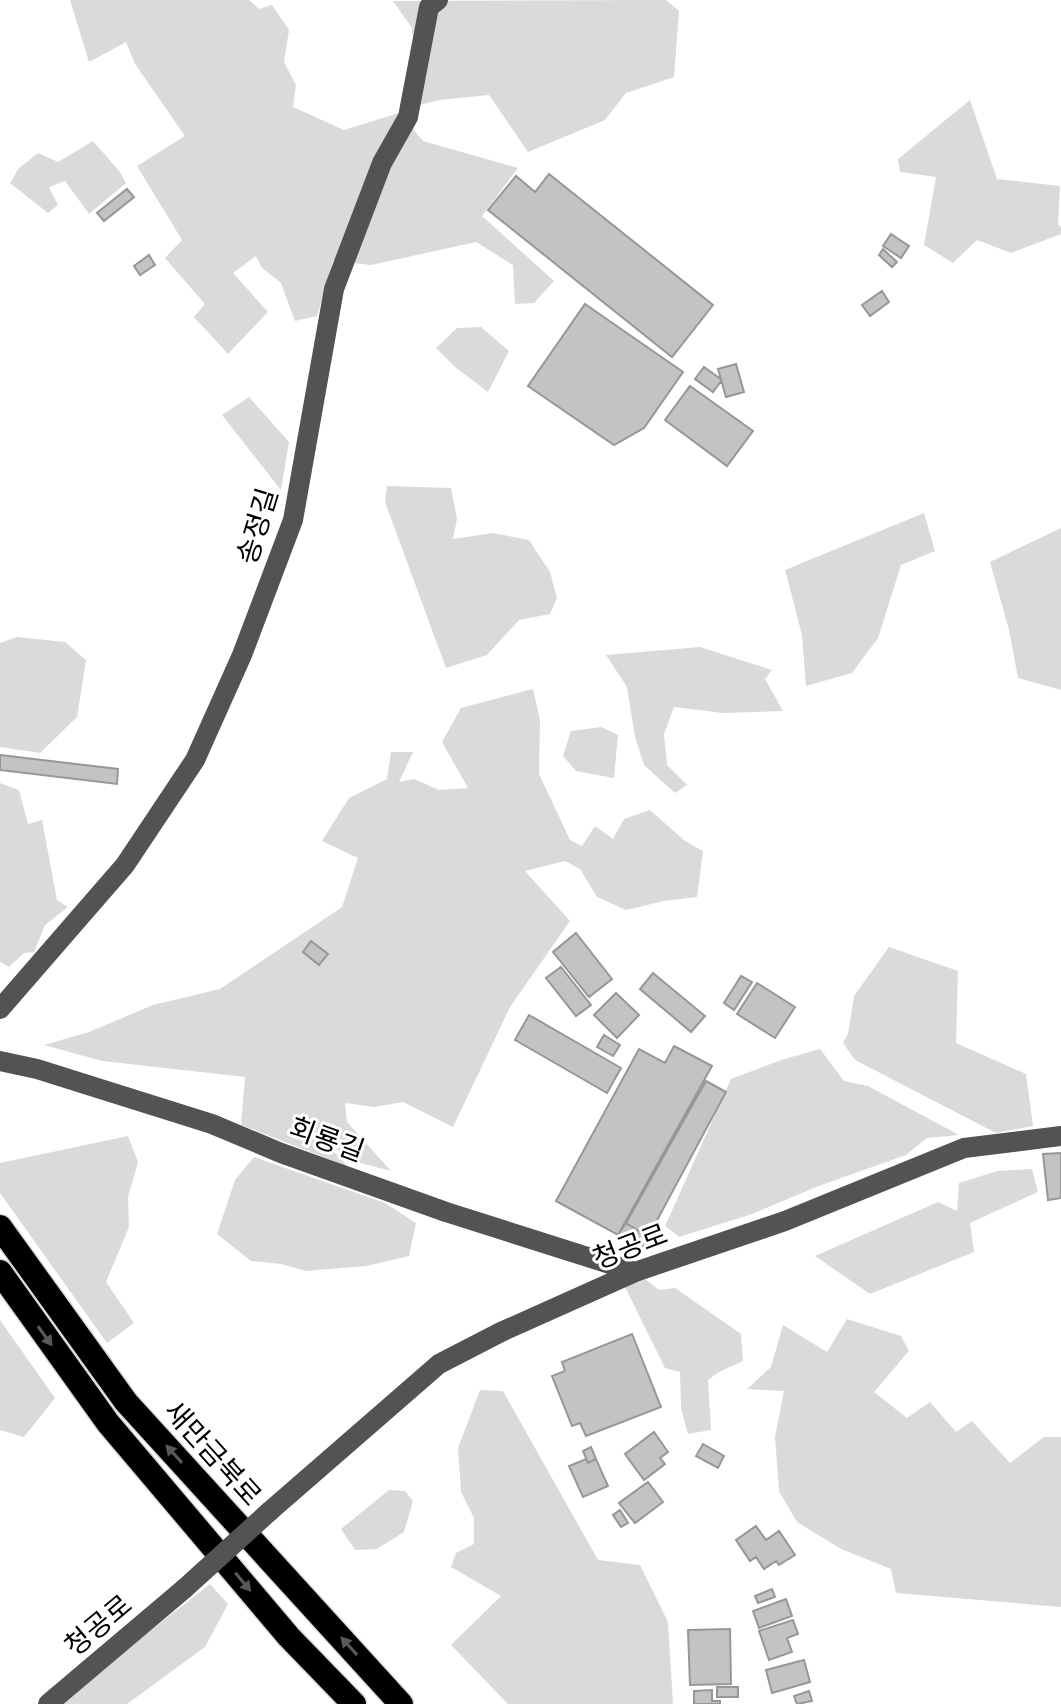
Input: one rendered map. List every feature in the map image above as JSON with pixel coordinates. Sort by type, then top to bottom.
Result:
[{"type":"highway","name":"새만금북로","points":[[0,1227],[126,1402],[401,1704]]},
{"type":"highway","name":"새만금북로","points":[[0,1272],[108,1423],[289,1637],[354,1704]]},
{"type":"street","name":"송정길","points":[[0,1009],[125,865],[195,760],[242,655],[293,520],[334,289],[382,163],[408,117],[429,7],[438,0]]},
{"type":"street","name":"회룡길","points":[[0,1062],[37,1069],[212,1124],[281,1153],[446,1212],[635,1272]]},
{"type":"street","name":"청공로","points":[[48,1704],[184,1589],[439,1364],[501,1332],[635,1272],[785,1221],[964,1148],[1061,1136]]},
{"type":"shaded area","points":[[70,0],[249,0],[259,9],[272,5],[289,30],[284,62],[296,85],[293,107],[344,130],[399,113],[423,141],[518,168],[482,216],[554,281],[534,303],[515,304],[513,265],[476,242],[371,265],[333,261],[317,316],[295,321],[281,283],[262,268],[256,256],[233,273],[268,312],[228,354],[194,317],[205,304],[165,258],[182,240],[137,166],[185,136],[135,64],[126,42],[89,62]]},
{"type":"shaded area","points":[[666,0],[679,11],[674,77],[626,93],[605,120],[528,152],[489,95],[420,105],[412,28],[393,1]]},
{"type":"shaded area","points":[[970,100],[997,179],[1060,186],[1058,225],[1061,234],[1011,253],[977,240],[953,263],[924,245],[936,177],[900,172],[898,159]]},
{"type":"shaded area","points":[[93,141],[126,183],[89,214],[65,181],[49,187],[58,205],[48,213],[10,183],[19,168],[38,153],[58,162]]},
{"type":"shaded area","points":[[481,327],[509,351],[488,392],[436,348],[457,328]]},
{"type":"shaded area","points":[[249,397],[289,442],[281,490],[222,415]]},
{"type":"shaded area","points":[[387,486],[451,488],[457,519],[453,539],[493,533],[529,540],[550,572],[557,598],[550,614],[519,620],[487,655],[446,668],[385,502]]},
{"type":"shaded area","points":[[924,513],[935,551],[901,565],[878,638],[852,673],[806,686],[802,635],[785,570]]},
{"type":"shaded area","points":[[1061,528],[1061,690],[1018,678],[1009,630],[990,562]]},
{"type":"shaded area","points":[[17,637],[65,642],[86,660],[77,717],[40,753],[0,747],[0,643]]},
{"type":"shaded area","points":[[700,647],[772,670],[765,679],[783,711],[723,713],[674,707],[664,734],[667,765],[687,785],[675,793],[644,765],[635,737],[627,687],[606,655]]},
{"type":"shaded area","points":[[533,689],[540,720],[539,774],[570,840],[582,846],[595,826],[613,839],[624,819],[650,810],[685,841],[703,851],[697,897],[626,910],[597,897],[580,869],[565,861],[525,871],[570,921],[510,1007],[453,1127],[403,1102],[374,1107],[345,1103],[347,1122],[391,1171],[353,1161],[322,1138],[347,1166],[241,1125],[245,1077],[102,1061],[44,1045],[89,1032],[153,1005],[220,989],[342,907],[358,858],[322,841],[349,798],[387,779],[391,752],[413,752],[399,782],[414,779],[439,790],[468,788],[442,742],[461,708]]},
{"type":"shaded area","points":[[601,727],[618,735],[614,778],[576,771],[563,756],[571,731]]},
{"type":"shaded area","points":[[0,783],[19,790],[28,824],[42,820],[57,900],[68,907],[45,925],[34,952],[24,953],[9,967],[0,962]]},
{"type":"shaded area","points":[[889,947],[958,971],[956,1043],[1026,1074],[1033,1126],[996,1133],[855,1060],[843,1043],[848,1034],[854,996]]},
{"type":"shaded area","points":[[820,1049],[844,1081],[868,1086],[959,1135],[927,1138],[906,1155],[752,1214],[679,1237],[665,1226],[731,1079]]},
{"type":"shaded area","points":[[128,1136],[138,1162],[128,1197],[129,1227],[106,1282],[134,1323],[107,1343],[0,1193],[0,1163]]},
{"type":"shaded area","points":[[254,1157],[385,1203],[416,1223],[409,1256],[366,1266],[306,1271],[281,1264],[251,1261],[217,1234],[235,1180]]},
{"type":"shaded area","points":[[1032,1169],[1038,1192],[970,1223],[974,1252],[870,1294],[815,1256],[938,1202],[957,1211],[959,1183],[997,1171]]},
{"type":"shaded area","points":[[645,1279],[659,1290],[675,1288],[741,1334],[743,1361],[708,1380],[711,1430],[688,1434],[681,1408],[680,1372],[665,1368],[624,1285]]},
{"type":"shaded area","points":[[847,1319],[901,1336],[909,1351],[874,1392],[907,1418],[930,1402],[956,1432],[972,1421],[1010,1463],[1044,1437],[1061,1437],[1061,1607],[896,1593],[891,1569],[841,1549],[797,1522],[779,1491],[775,1437],[784,1391],[747,1389],[771,1367],[783,1325],[827,1352]]},
{"type":"shaded area","points":[[0,1320],[55,1398],[24,1437],[0,1430]]},
{"type":"shaded area","points":[[480,1390],[503,1391],[598,1560],[640,1565],[668,1622],[673,1704],[508,1704],[451,1645],[501,1596],[451,1567],[456,1553],[474,1544],[474,1518],[461,1492],[458,1448]]},
{"type":"shaded area","points":[[389,1490],[405,1491],[413,1501],[404,1532],[377,1549],[355,1550],[341,1529]]},
{"type":"shaded area","points":[[210,1584],[228,1604],[205,1647],[127,1704],[57,1704]]},
{"type":"building","points":[[549,174],[713,305],[672,357],[488,210],[516,176],[535,192]]},
{"type":"building","points":[[127,189],[134,197],[104,221],[97,213]]},
{"type":"building","points":[[891,234],[909,246],[901,258],[883,246]]},
{"type":"building","points":[[883,249],[897,262],[892,267],[879,255]]},
{"type":"building","points":[[149,255],[155,265],[140,275],[134,266]]},
{"type":"building","points":[[882,291],[889,302],[870,316],[862,305]]},
{"type":"building","points":[[585,304],[683,372],[644,428],[614,445],[528,386]]},
{"type":"building","points":[[736,364],[744,392],[726,397],[718,369]]},
{"type":"building","points":[[704,367],[722,380],[713,392],[695,379]]},
{"type":"building","points":[[690,386],[753,431],[727,466],[665,420]]},
{"type":"building","points":[[0,755],[118,769],[117,784],[0,770]]},
{"type":"building","points":[[576,933],[612,979],[589,997],[553,952]]},
{"type":"building","points":[[311,941],[328,954],[319,965],[303,952]]},
{"type":"building","points":[[561,967],[591,1005],[576,1016],[546,978]]},
{"type":"building","points":[[653,973],[705,1016],[691,1032],[640,989]]},
{"type":"building","points":[[741,976],[752,982],[734,1010],[724,1003]]},
{"type":"building","points":[[757,983],[795,1007],[775,1038],[737,1014]]},
{"type":"building","points":[[616,993],[639,1015],[617,1038],[594,1015]]},
{"type":"building","points":[[529,1015],[621,1068],[607,1093],[515,1040]]},
{"type":"building","points":[[604,1035],[620,1045],[613,1056],[597,1047]]},
{"type":"building","points":[[674,1046],[712,1066],[618,1235],[556,1201],[639,1049],[665,1063]]},
{"type":"building","points":[[706,1081],[726,1092],[648,1237],[626,1223]]},
{"type":"building","points":[[1061,1153],[1061,1198],[1048,1200],[1043,1154]]},
{"type":"building","points":[[626,1223],[648,1237],[641,1249],[618,1235]]},
{"type":"building","points":[[632,1334],[661,1407],[586,1436],[580,1423],[572,1426],[552,1376],[565,1371],[562,1362]]},
{"type":"building","points":[[654,1432],[668,1452],[660,1458],[665,1464],[644,1480],[625,1454]]},
{"type":"building","points":[[703,1444],[724,1456],[718,1468],[696,1456]]},
{"type":"building","points":[[591,1447],[596,1459],[588,1463],[583,1451]]},
{"type":"building","points":[[586,1459],[588,1463],[596,1459],[608,1486],[583,1497],[569,1466]]},
{"type":"building","points":[[648,1482],[663,1502],[635,1523],[619,1503]]},
{"type":"building","points":[[620,1510],[628,1523],[621,1527],[613,1515]]},
{"type":"building","points":[[756,1526],[766,1540],[779,1531],[795,1555],[779,1565],[776,1561],[764,1569],[756,1557],[750,1561],[736,1540]]},
{"type":"building","points":[[772,1589],[775,1597],[758,1603],[755,1596]]},
{"type":"building","points":[[786,1599],[792,1616],[759,1628],[753,1611]]},
{"type":"building","points":[[793,1620],[798,1634],[787,1638],[792,1652],[769,1660],[759,1631]]},
{"type":"building","points":[[730,1629],[731,1684],[690,1685],[688,1630]]},
{"type":"building","points":[[804,1660],[810,1682],[772,1693],[766,1670]]},
{"type":"building","points":[[717,1687],[738,1687],[738,1697],[717,1697]]},
{"type":"building","points":[[712,1690],[712,1701],[720,1701],[720,1704],[694,1704],[694,1691]]},
{"type":"building","points":[[809,1691],[812,1701],[797,1704],[794,1696]]}]
